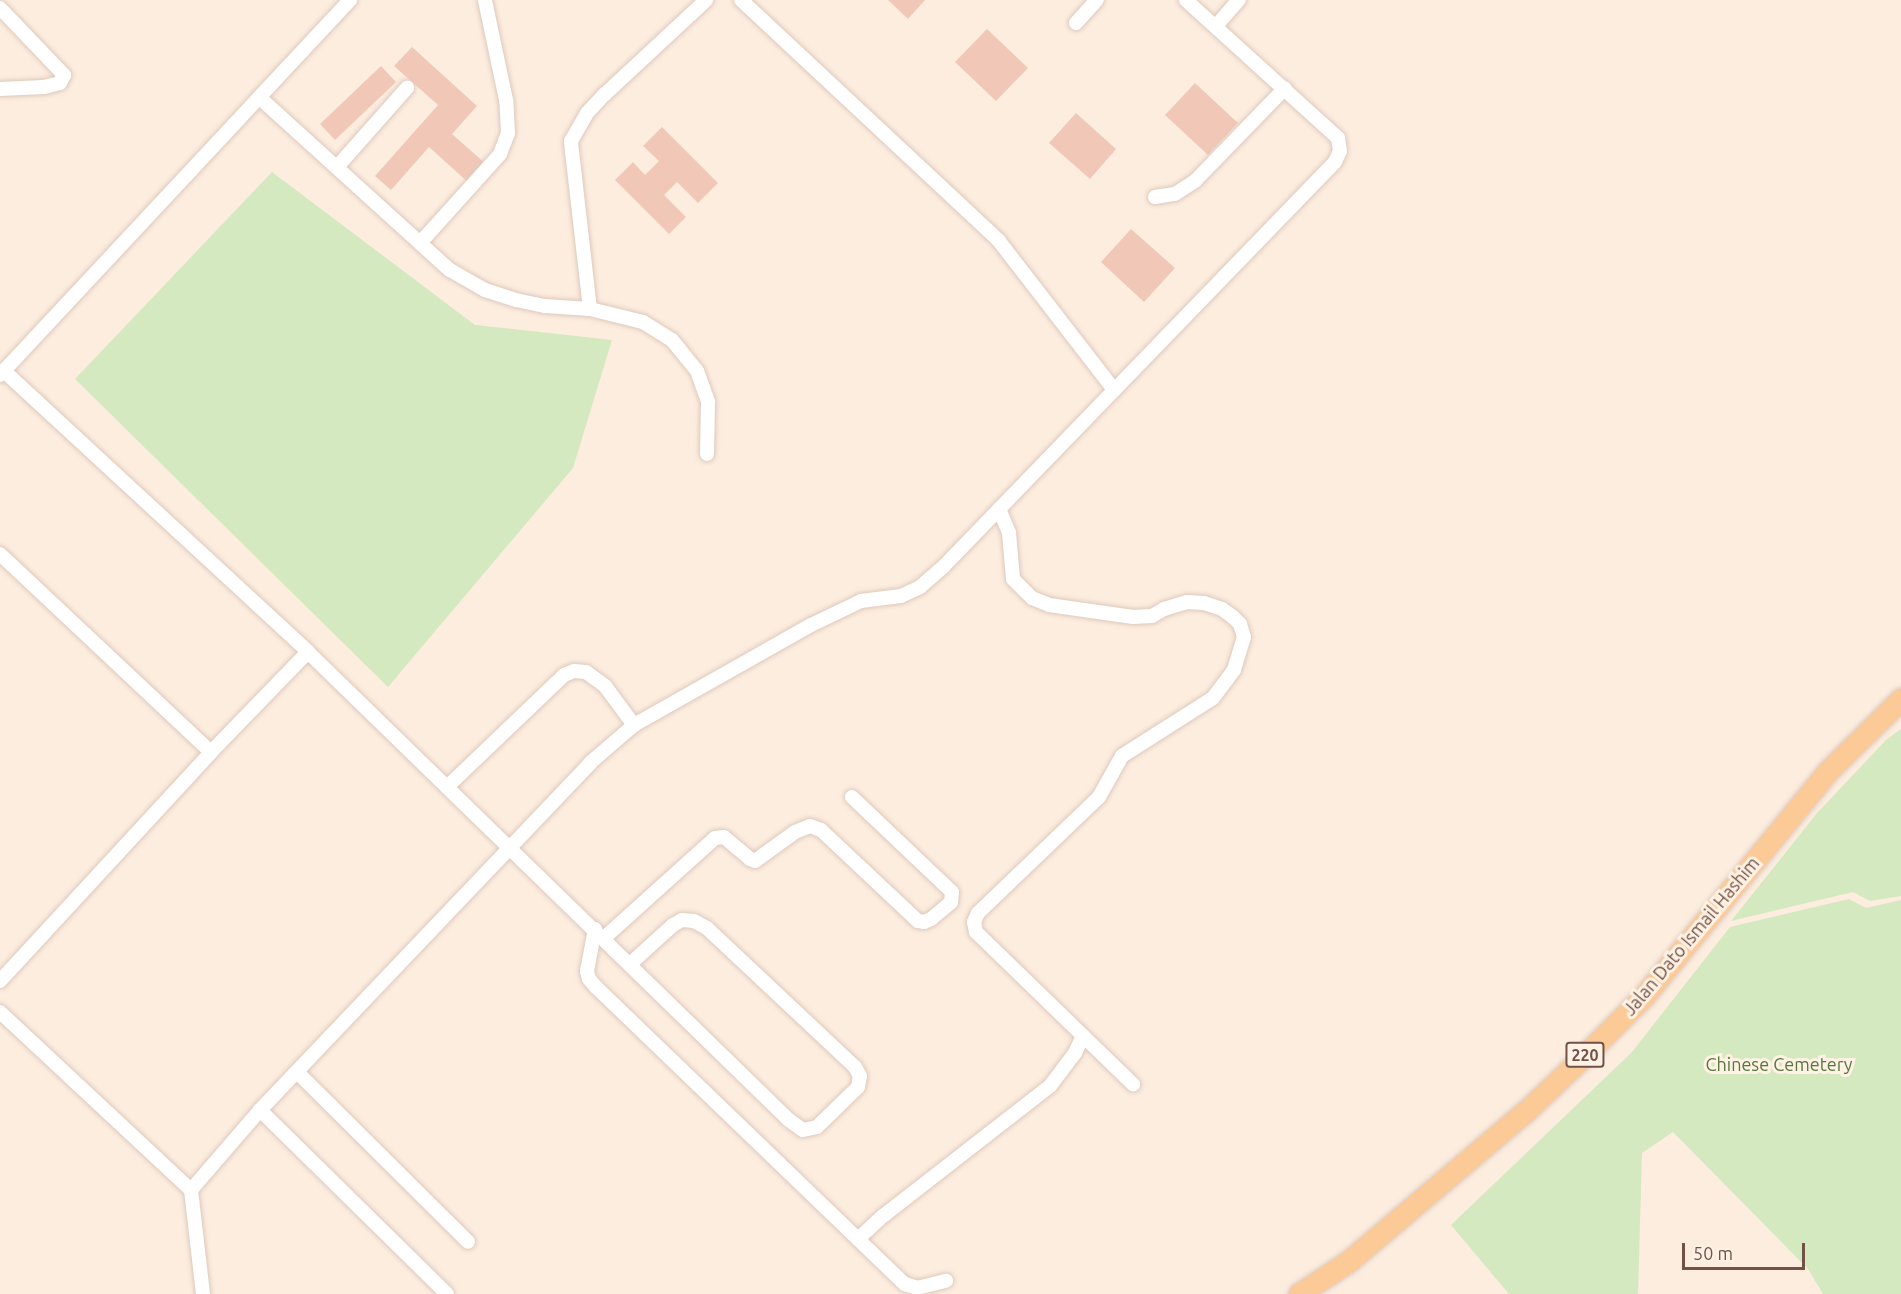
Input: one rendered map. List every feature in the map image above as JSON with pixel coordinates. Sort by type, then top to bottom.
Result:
[{"type":"main road","name":"Jalan Dato Ismail Hashim","points":[[1299,1294],[1349,1261],[1525,1112],[1591,1049],[1644,996],[1828,771],[1901,699]]},
{"type":"street","points":[[350,0],[2,373],[308,652],[789,1120],[803,1130],[817,1127],[858,1087],[860,1076],[855,1067],[707,928],[694,921],[682,920],[673,925],[630,964]]},
{"type":"street","points":[[420,243],[500,154],[508,133],[506,100],[485,0]]},
{"type":"street","points":[[590,309],[571,141],[587,113],[605,94],[706,0]]},
{"type":"street","points":[[741,0],[999,241],[1114,390]]},
{"type":"street","points":[[1076,23],[1096,0]]},
{"type":"street","points":[[191,1190],[260,1110],[590,763],[634,725],[811,624],[861,601],[902,596],[920,587],[999,509],[1335,162],[1340,151],[1338,138],[1186,0]]},
{"type":"street","points":[[1216,26],[1239,0]]},
{"type":"street","points":[[0,8],[63,75],[60,83],[44,87],[0,89]]},
{"type":"street","points":[[337,167],[407,88]]},
{"type":"street","points":[[1155,197],[1174,194],[1195,181],[1285,88]]},
{"type":"street","points":[[260,98],[450,270],[485,290],[516,300],[545,306],[590,309],[643,322],[672,340],[697,370],[708,402],[707,454]]},
{"type":"street","points":[[999,509],[1009,533],[1013,579],[1032,598],[1049,605],[1133,617],[1152,616],[1164,609],[1187,602],[1204,603],[1222,609],[1233,617],[1240,624],[1244,637],[1234,670],[1213,698],[1122,756],[1099,797],[978,913],[974,922],[976,932],[1133,1084]]},
{"type":"street","points":[[0,554],[211,752]]},
{"type":"street","points":[[0,981],[211,752],[308,652]]},
{"type":"street","points":[[448,786],[564,675],[574,671],[586,672],[605,686],[634,725]]},
{"type":"street","points":[[852,797],[952,892],[951,902],[931,919],[924,922],[918,921],[821,830],[810,826],[795,832],[755,861],[750,860],[724,837],[715,838],[600,934],[587,971],[589,979],[905,1284],[917,1288],[946,1281]]},
{"type":"street","points":[[0,1012],[191,1190],[203,1294]]},
{"type":"street","points":[[858,1239],[883,1216],[1050,1086],[1075,1053],[1083,1036]]},
{"type":"street","points":[[297,1072],[468,1242]]},
{"type":"street","points":[[260,1110],[447,1294]]},
{"type":"green space","points":[[272,172],[475,325],[612,340],[573,468],[388,687],[75,379]]},
{"type":"green space","points":[[1901,729],[1901,896],[1870,901],[1853,892],[1731,921],[1817,813],[1886,740]]},
{"type":"green space","name":"Chinese Cemetery","points":[[1849,899],[1866,908],[1901,900],[1901,1294],[1823,1294],[1808,1269],[1673,1132],[1642,1153],[1638,1294],[1509,1294],[1451,1225],[1632,1052],[1730,927]]},
{"type":"building","points":[[888,0],[925,0],[908,19]]},
{"type":"building","points":[[987,29],[1028,68],[996,101],[955,62]]},
{"type":"building","points":[[412,47],[477,106],[452,134],[487,165],[470,184],[429,147],[391,190],[375,176],[438,105],[394,66]]},
{"type":"building","points":[[381,66],[396,82],[335,140],[320,124]]},
{"type":"building","points":[[1195,83],[1238,123],[1208,155],[1165,115]]},
{"type":"building","points":[[1076,113],[1116,149],[1090,179],[1049,143]]},
{"type":"building","points":[[662,127],[718,183],[698,203],[677,182],[664,195],[686,217],[669,234],[615,180],[633,162],[645,175],[659,161],[643,146]]},
{"type":"building","points":[[1131,229],[1175,268],[1144,302],[1101,262]]}]
